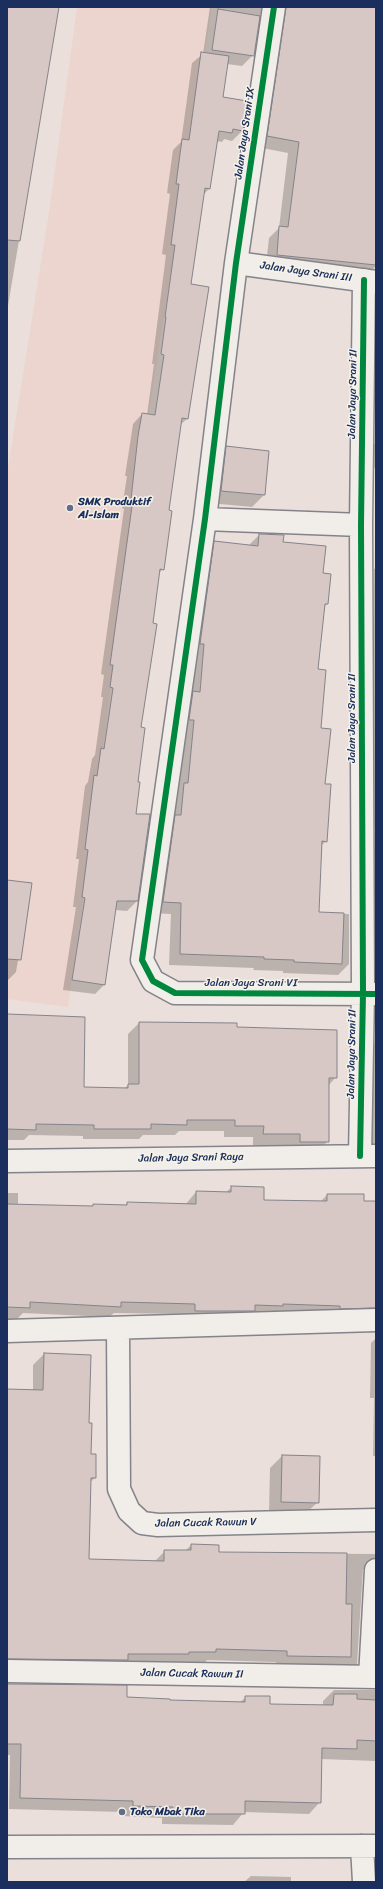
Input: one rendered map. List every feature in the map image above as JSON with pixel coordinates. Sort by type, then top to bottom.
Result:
[{"type":"street","name":"Jalan Jaya Srani IX","points":[[142,960],[205,519],[236,263],[274,7]]},
{"type":"street","name":"Jalan Jaya Srani III","points":[[236,263],[370,281]]},
{"type":"street","name":"Jalan Jaya Srani II","points":[[368,1156],[370,994],[361,525],[370,281]]},
{"type":"street","points":[[205,519],[361,525]]},
{"type":"street","name":"Jalan Jaya Srani VI","points":[[142,960],[153,981],[175,993],[370,994]]},
{"type":"street","name":"Jalan Jaya Srani Raya","points":[[7,1161],[368,1156]]},
{"type":"street","points":[[7,1331],[376,1320]]},
{"type":"street","name":"Jalan Cucak Rawun V","points":[[118,1328],[119,1489],[129,1511],[142,1523],[158,1525],[376,1520]]},
{"type":"street","points":[[373,1677],[376,1570]]},
{"type":"street","name":"Jalan Cucak Rawun II","points":[[7,1671],[373,1677]]},
{"type":"street","points":[[7,1847],[369,1846],[364,1882]]},
{"type":"shaded area","name":"SMK Produktif Al-Islam","points":[[77,7],[212,7],[129,542],[89,861],[68,1007],[7,999],[7,474],[50,206]]},
{"type":"building","points":[[7,7],[59,7],[20,241],[7,240]]},
{"type":"building","points":[[286,7],[376,7],[376,265],[277,255],[279,226],[288,227],[299,142],[267,136]]},
{"type":"building","points":[[218,9],[260,16],[254,56],[212,50]]},
{"type":"building","points":[[201,52],[229,56],[223,97],[247,101],[243,131],[233,129],[232,133],[219,131],[210,189],[205,188],[191,284],[209,287],[188,419],[182,418],[169,510],[172,511],[164,570],[160,569],[153,623],[157,624],[141,727],[145,728],[138,782],[140,782],[136,814],[150,814],[138,901],[117,901],[105,985],[72,980],[85,898],[82,897],[88,850],[85,849],[94,775],[97,776],[101,748],[104,749],[113,688],[110,687],[113,665],[110,665],[133,499],[131,499],[138,436],[142,413],[155,415],[164,355],[161,354],[175,245],[171,245],[179,184],[176,184],[182,139],[189,140]]},
{"type":"building","points":[[226,446],[269,451],[265,495],[221,491]]},
{"type":"building","points":[[259,534],[284,535],[283,542],[326,546],[323,573],[331,574],[328,604],[325,604],[318,669],[326,670],[321,728],[331,729],[325,784],[331,784],[327,842],[322,841],[319,912],[344,913],[342,964],[294,962],[294,960],[264,959],[264,957],[180,954],[181,903],[163,902],[175,815],[181,815],[184,783],[188,783],[194,720],[189,720],[193,691],[200,692],[204,644],[200,644],[214,541],[258,546]]},
{"type":"building","points":[[7,880],[32,883],[21,960],[7,959]]},
{"type":"building","points":[[7,1014],[85,1017],[84,1087],[128,1088],[128,1084],[139,1084],[139,1022],[237,1023],[237,1027],[337,1030],[337,1078],[329,1078],[329,1142],[300,1142],[300,1134],[263,1134],[264,1126],[235,1126],[235,1120],[187,1120],[187,1125],[151,1124],[151,1129],[94,1129],[94,1125],[36,1124],[36,1130],[7,1129]]},
{"type":"building","points":[[231,1186],[264,1187],[264,1200],[327,1201],[327,1194],[364,1194],[364,1201],[376,1201],[376,1308],[340,1309],[340,1306],[283,1304],[283,1306],[255,1305],[255,1311],[195,1311],[195,1304],[121,1302],[121,1307],[30,1302],[30,1308],[7,1307],[7,1204],[93,1206],[93,1204],[127,1205],[127,1202],[196,1204],[196,1191],[231,1192]]},
{"type":"building","points":[[44,1353],[91,1355],[89,1423],[92,1423],[91,1454],[96,1454],[96,1478],[91,1478],[89,1559],[164,1561],[164,1550],[191,1550],[191,1544],[219,1545],[219,1552],[347,1553],[346,1604],[352,1604],[351,1657],[287,1656],[287,1651],[216,1649],[216,1652],[189,1652],[189,1654],[128,1654],[128,1660],[7,1659],[7,1389],[43,1390]]},
{"type":"building","points":[[282,1455],[320,1456],[319,1503],[281,1502]]},
{"type":"building","points":[[7,1684],[127,1685],[127,1697],[245,1702],[245,1696],[270,1696],[270,1704],[333,1705],[334,1694],[357,1694],[357,1699],[376,1700],[376,1741],[357,1740],[357,1749],[322,1748],[321,1803],[245,1801],[245,1814],[173,1814],[173,1807],[133,1806],[133,1801],[20,1798],[21,1744],[7,1744]]},
{"type":"cycle path","points":[[274,7],[236,263],[205,519],[142,960],[153,981],[175,993],[376,994]]},
{"type":"cycle path","points":[[360,1156],[363,993],[361,525],[364,280]]},
{"type":"place","name":"SMK Produktif Al-Islam","points":[[70,508]]},
{"type":"place","name":"Toko Mbak Tika","points":[[122,1812]]}]
